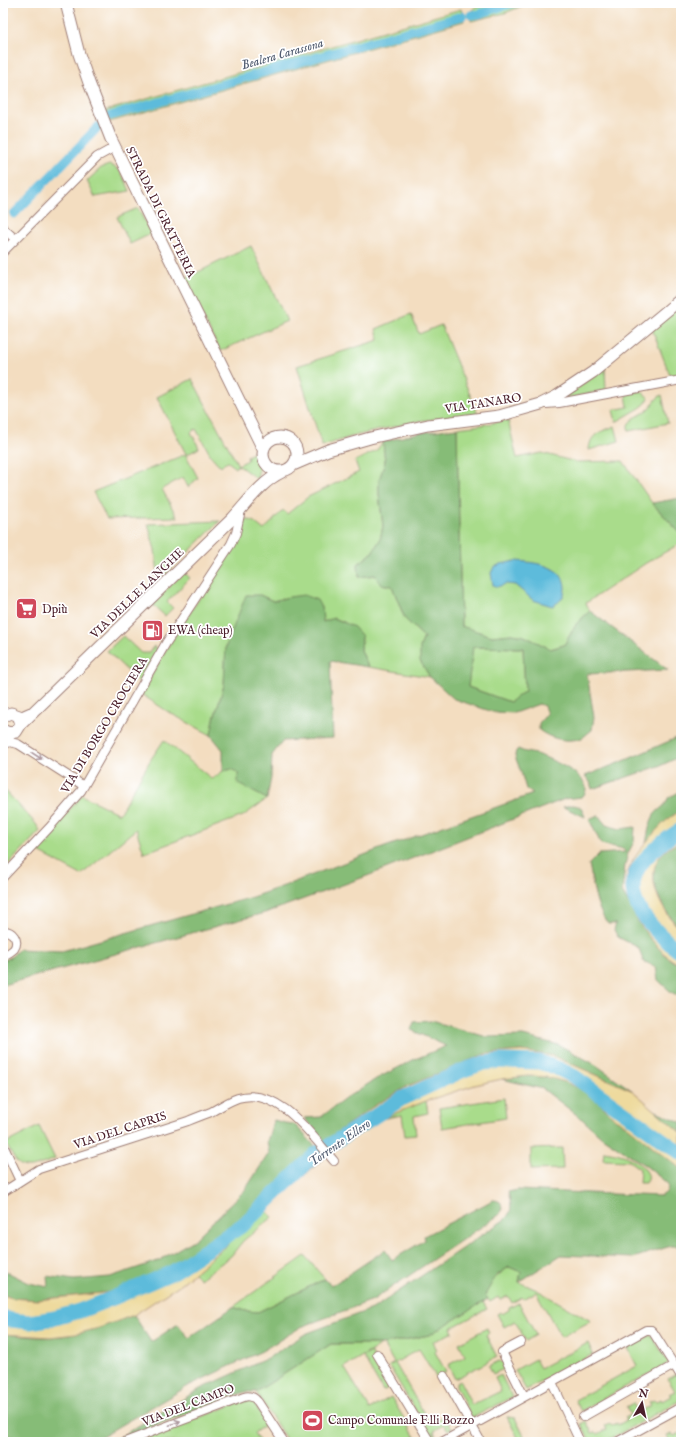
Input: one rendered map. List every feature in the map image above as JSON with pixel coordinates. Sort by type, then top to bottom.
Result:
[{"type":"main road","name":"STRADA DI GRATTERIA","points":[[66,3],[79,54],[115,147],[263,449]]},
{"type":"main road","name":"VIA TANARO","points":[[293,466],[328,450],[370,438],[428,425],[498,416],[541,404],[557,396],[592,372],[681,299]]},
{"type":"main road","name":"STRADA DI GRATTERIA","points":[[252,426],[257,432],[272,439]]},
{"type":"main road","points":[[263,449],[266,443],[278,437],[291,441],[295,446],[297,453],[293,466]]},
{"type":"main road","name":"VIA TANARO","points":[[295,446],[308,450],[328,450]]},
{"type":"main road","name":"VIA DELLE LANGHE","points":[[256,493],[264,478],[266,464],[262,456],[263,449]]},
{"type":"main road","points":[[266,464],[269,468],[282,472]]},
{"type":"main road","name":"VIA DELLE LANGHE","points":[[3,744],[6,731],[16,732],[19,728],[19,720],[35,711],[273,477],[293,466]]},
{"type":"main road","points":[[3,716],[11,713],[19,720]]},
{"type":"street","points":[[3,252],[96,157],[115,147]]},
{"type":"street","points":[[3,228],[15,240]]},
{"type":"street","points":[[541,404],[559,403],[681,380]]},
{"type":"street","name":"VIA DI BORGO CROCIERA","points":[[3,877],[49,828],[84,786],[166,642],[228,548],[236,533],[241,510]]},
{"type":"street","points":[[3,744],[10,742],[18,744],[84,786]]},
{"type":"street","points":[[3,931],[11,932],[14,935],[16,943],[14,949],[3,956]]},
{"type":"street","name":"VIA DEL CAPRIS","points":[[3,1192],[39,1169],[188,1121],[229,1102],[250,1096],[273,1101],[287,1110],[334,1161]]},
{"type":"street","points":[[3,1145],[20,1181]]},
{"type":"street","points":[[442,1442],[644,1331],[649,1330],[653,1332],[681,1376]]},
{"type":"street","points":[[521,1342],[502,1352],[524,1396]]},
{"type":"street","points":[[377,1354],[430,1442]]},
{"type":"street","points":[[583,1417],[674,1365]]},
{"type":"street","points":[[444,1376],[481,1442]]},
{"type":"street","points":[[552,1382],[580,1442]]},
{"type":"street","name":"VIA DEL CAMPO","points":[[125,1442],[250,1396],[256,1399],[284,1442]]},
{"type":"street","points":[[617,1442],[681,1406]]},
{"type":"green space","points":[[494,3],[529,3],[505,13],[471,21],[471,11],[475,7]]},
{"type":"green space","points":[[461,9],[464,21],[109,122],[105,111]]},
{"type":"green space","points":[[109,165],[120,172],[130,191],[95,197],[87,181],[101,168]]},
{"type":"green space","points":[[138,208],[151,234],[130,244],[117,217]]},
{"type":"green space","points":[[251,246],[287,321],[220,351],[184,279]]},
{"type":"green space","points":[[681,305],[681,376],[671,378],[652,329]]},
{"type":"green space","points":[[411,314],[419,334],[441,325],[478,414],[418,421],[354,436],[322,446],[297,366],[379,340],[376,329]]},
{"type":"green space","points":[[605,368],[606,390],[559,400]]},
{"type":"green space","points":[[192,379],[238,465],[236,468],[227,461],[221,467],[211,456],[196,429],[191,432],[199,448],[186,455],[198,478],[188,487],[183,477],[162,489],[177,517],[107,519],[93,492],[186,454],[157,397]]},
{"type":"green space","points":[[641,391],[649,398],[645,404],[616,422],[613,410],[628,407],[626,394]]},
{"type":"green space","points":[[662,395],[668,423],[629,431],[628,425],[630,422],[647,411],[657,398]]},
{"type":"green space","points":[[508,420],[517,458],[542,453],[576,462],[623,461],[652,503],[681,534],[681,543],[646,563],[586,603],[590,611],[577,623],[564,645],[550,649],[524,636],[512,634],[492,636],[461,627],[457,428]]},
{"type":"green space","points":[[615,426],[619,441],[589,450],[592,440],[597,434]]},
{"type":"green space","points":[[457,428],[461,626],[492,636],[512,634],[524,636],[551,649],[564,645],[577,623],[590,611],[668,670],[587,674],[594,717],[592,730],[582,738],[571,740],[559,739],[548,736],[539,730],[539,723],[547,714],[544,706],[539,704],[514,713],[493,712],[454,699],[430,677],[420,661],[420,647],[424,637],[405,619],[392,586],[381,584],[375,575],[359,577],[358,564],[371,554],[380,540],[383,526],[379,494],[379,480],[385,462],[383,442],[417,433]],"holes":[[[473,647],[523,648],[525,691],[510,702],[468,687]]]},
{"type":"green space","points":[[383,442],[385,462],[379,480],[379,494],[383,526],[380,540],[371,554],[358,564],[359,577],[375,575],[381,584],[392,586],[405,619],[424,637],[420,653],[424,667],[430,677],[368,667],[361,650],[362,636],[344,622],[334,618],[323,622],[322,609],[289,597],[273,601],[260,595],[226,646],[224,685],[211,735],[170,713],[141,694],[170,643],[233,547],[245,519],[253,521],[264,530],[283,510],[287,514],[308,497],[359,472],[355,461],[376,451]]},
{"type":"green space","points":[[257,451],[260,464],[257,479],[238,465],[248,460],[247,456]]},
{"type":"green space","points":[[681,498],[681,534],[652,503]]},
{"type":"green space","points":[[220,521],[159,581],[155,550],[148,524]]},
{"type":"green space","points":[[184,572],[190,578],[167,602],[173,608],[165,616],[152,604]]},
{"type":"green space","points":[[246,595],[260,595],[273,601],[304,595],[317,600],[322,609],[323,622],[334,618],[354,627],[362,636],[361,650],[368,667],[330,661],[333,738],[283,741],[272,755],[271,778],[267,799],[238,784],[238,773],[232,769],[223,771],[223,750],[211,735],[224,685],[226,646]]},
{"type":"green space","points":[[123,636],[141,653],[148,653],[154,646],[158,649],[139,682],[107,651]]},
{"type":"green space","points":[[472,647],[523,648],[525,691],[510,702],[468,687]]},
{"type":"green space","points":[[681,736],[681,756],[662,765],[592,789],[590,782],[585,776],[626,760]]},
{"type":"green space","points":[[164,740],[212,779],[223,771],[232,769],[238,773],[256,793],[267,799],[243,816],[144,853],[136,829],[81,875],[35,850],[82,795],[119,814],[151,759]]},
{"type":"green space","points":[[518,749],[549,759],[573,772],[584,782],[586,791],[583,796],[565,799],[367,876],[268,912],[3,985],[3,961],[12,956],[19,949],[62,951],[252,897],[533,794],[526,789],[516,759],[515,755]]},
{"type":"green space","points":[[3,788],[36,824],[40,831],[3,870]]},
{"type":"green space","points":[[681,791],[681,811],[672,816],[646,843],[654,815],[664,805],[668,798]]},
{"type":"green space","points":[[571,805],[580,808],[585,817],[563,807]]},
{"type":"green space","points":[[598,815],[606,825],[620,829],[635,827],[634,842],[628,853],[625,865],[622,892],[647,934],[664,954],[672,961],[681,965],[681,997],[671,992],[658,980],[656,967],[643,961],[639,948],[618,937],[614,930],[616,924],[608,924],[600,911],[595,895],[589,864],[599,854],[625,852],[624,849],[601,844],[589,819]]},
{"type":"green space","points":[[681,842],[681,930],[664,907],[658,895],[654,882],[654,870],[658,859],[667,850]]},
{"type":"green space","points":[[431,1021],[487,1037],[523,1036],[559,1045],[596,1065],[633,1091],[553,1056],[522,1051],[485,1054],[408,1087],[374,1106],[325,1141],[304,1118],[321,1117],[349,1096],[376,1079],[413,1060],[446,1046],[411,1030],[414,1022]]},
{"type":"green space","points":[[528,1076],[547,1077],[579,1088],[601,1104],[615,1119],[626,1125],[681,1169],[681,1246],[671,1246],[633,1258],[561,1255],[519,1282],[521,1272],[509,1267],[496,1276],[485,1295],[488,1299],[429,1335],[383,1344],[331,1344],[256,1392],[245,1392],[111,1442],[200,1389],[268,1358],[305,1334],[374,1308],[504,1220],[507,1217],[511,1207],[508,1192],[518,1190],[660,1196],[665,1193],[668,1184],[646,1166],[602,1137],[582,1119],[543,1089],[502,1079]]},
{"type":"green space","points":[[504,1098],[506,1118],[442,1128],[439,1108]]},
{"type":"green space","points":[[426,1101],[428,1113],[414,1116],[416,1135],[405,1136],[402,1115],[381,1119]]},
{"type":"green space","points":[[654,1110],[681,1122],[681,1133]]},
{"type":"green space","points":[[274,1120],[294,1124],[317,1148],[241,1220],[202,1248],[169,1269],[111,1292],[37,1300],[12,1298],[3,1295],[3,1270],[29,1283],[48,1287],[47,1276],[74,1280],[110,1277],[158,1261],[195,1239],[245,1190],[269,1153],[267,1141]]},
{"type":"green space","points":[[39,1126],[55,1159],[37,1166],[25,1167],[20,1165],[15,1160],[6,1143]]},
{"type":"green space","points":[[562,1148],[563,1169],[531,1170],[531,1149]]},
{"type":"green space","points":[[604,1151],[623,1155],[637,1162],[648,1174],[646,1183],[639,1183],[640,1169],[629,1161],[603,1160]]},
{"type":"green space","points":[[493,1200],[499,1201],[502,1205],[503,1209],[499,1215],[373,1300],[301,1327],[262,1351],[190,1385],[102,1436],[75,1442],[21,1442],[3,1431],[3,1334],[38,1337],[72,1335],[114,1323],[134,1315],[151,1342],[178,1324],[189,1338],[233,1307],[246,1311],[258,1312],[325,1279],[331,1286],[385,1250],[392,1260],[425,1240],[424,1236]]},
{"type":"green space","points":[[265,1210],[273,1217],[243,1241],[231,1256],[200,1279],[194,1273],[237,1236]]},
{"type":"green space","points":[[305,1256],[325,1279],[258,1312],[246,1311],[233,1307]]},
{"type":"green space","points":[[509,1267],[521,1272],[519,1282],[537,1290],[591,1321],[561,1337],[536,1292],[523,1299],[522,1297],[512,1303],[508,1296],[500,1300],[498,1297],[490,1302],[485,1295],[487,1290],[495,1279]]},
{"type":"green space","points":[[483,1302],[487,1309],[451,1328],[453,1332],[433,1342],[437,1350],[435,1352],[446,1372],[436,1377],[419,1349],[395,1363],[430,1424],[444,1416],[452,1429],[448,1431],[444,1425],[434,1431],[436,1438],[433,1440],[389,1366],[394,1363],[383,1344],[429,1335]]},
{"type":"green space","points":[[519,1303],[536,1335],[526,1341],[515,1321],[504,1327],[497,1314],[501,1312],[502,1314],[509,1310],[509,1308]]},
{"type":"green space","points":[[487,1328],[489,1333],[486,1335],[497,1357],[455,1379],[448,1365],[465,1356],[459,1343]]},
{"type":"green space","points":[[651,1335],[669,1363],[581,1411],[575,1400],[637,1366],[628,1348]]},
{"type":"green space","points":[[588,1343],[593,1354],[526,1390],[515,1370],[535,1359],[540,1368]]},
{"type":"green space","points":[[331,1344],[383,1344],[344,1367],[370,1409],[391,1397],[418,1442],[288,1442],[256,1392]]},
{"type":"green space","points":[[371,1352],[391,1386],[383,1391],[363,1357]]},
{"type":"green space","points":[[499,1361],[504,1363],[506,1368],[493,1374],[489,1366]]},
{"type":"green space","points":[[676,1374],[681,1381],[681,1400],[604,1442],[590,1442],[581,1424],[586,1421],[592,1433],[596,1432],[598,1434],[607,1429],[605,1426],[610,1424],[612,1426],[617,1423],[618,1425],[627,1420],[625,1418],[631,1415],[626,1407],[633,1403],[636,1409],[640,1408],[642,1410],[651,1405],[649,1402],[661,1399],[662,1401],[671,1396],[669,1394],[675,1391],[668,1379]]},
{"type":"green space","points":[[501,1375],[512,1397],[472,1418],[456,1386],[456,1383],[460,1381],[472,1405],[501,1391],[495,1378]]},
{"type":"green space","points":[[246,1400],[253,1401],[266,1423],[254,1433],[260,1442],[146,1442],[142,1439]]},
{"type":"green space","points":[[507,1417],[515,1418],[527,1442],[520,1442]]},
{"type":"green space","points":[[3,1431],[21,1442],[3,1442]]},
{"type":"green space","points":[[679,1433],[681,1435],[681,1442],[664,1442],[669,1439],[667,1436],[672,1434],[674,1436]]},
{"type":"sand","points":[[681,811],[681,842],[667,850],[658,859],[654,871],[654,883],[657,896],[672,920],[681,930],[681,965],[664,954],[639,924],[630,905],[626,886],[630,867],[638,852],[664,823]]},
{"type":"sand","points":[[522,1051],[553,1056],[633,1091],[681,1133],[681,1169],[626,1125],[615,1119],[601,1104],[579,1088],[547,1077],[528,1076],[502,1079],[475,1085],[426,1101],[381,1119],[334,1150],[325,1141],[374,1106],[408,1086],[485,1054]]},
{"type":"sand","points":[[317,1148],[326,1157],[323,1160],[290,1187],[237,1236],[181,1284],[134,1315],[99,1328],[76,1334],[50,1337],[3,1334],[3,1295],[12,1298],[37,1300],[111,1292],[169,1269],[202,1248],[241,1220]]},
{"type":"water","points":[[515,561],[531,562],[547,566],[554,570],[564,581],[564,595],[561,599],[552,606],[533,600],[515,585],[506,584],[497,587],[493,585],[491,573],[494,567]]},
{"type":"waterway","name":"Bealera Carassona","points":[[471,15],[479,14],[513,3]]},
{"type":"waterway","name":"Bealera Carassona","points":[[110,116],[462,16]]},
{"type":"waterway","name":"Bealera Carassona","points":[[14,214],[99,126]]},
{"type":"waterway","name":"Torrente Ellero","points":[[681,830],[673,834],[652,852],[640,866],[634,880],[634,894],[638,907],[656,931],[681,953]]},
{"type":"waterway","name":"Torrente Ellero","points":[[3,1317],[11,1320],[30,1322],[55,1318],[80,1311],[171,1273],[244,1224],[316,1154],[403,1098],[464,1070],[484,1063],[501,1061],[540,1062],[557,1068],[575,1077],[681,1153]]},
{"type":"place","name":"Dpiù","points":[[26,609]]},
{"type":"place","name":"EWA (cheap)","points":[[152,630]]},
{"type":"place","name":"Campo Comunale F.lli Bozzo","points":[[313,1420]]}]
